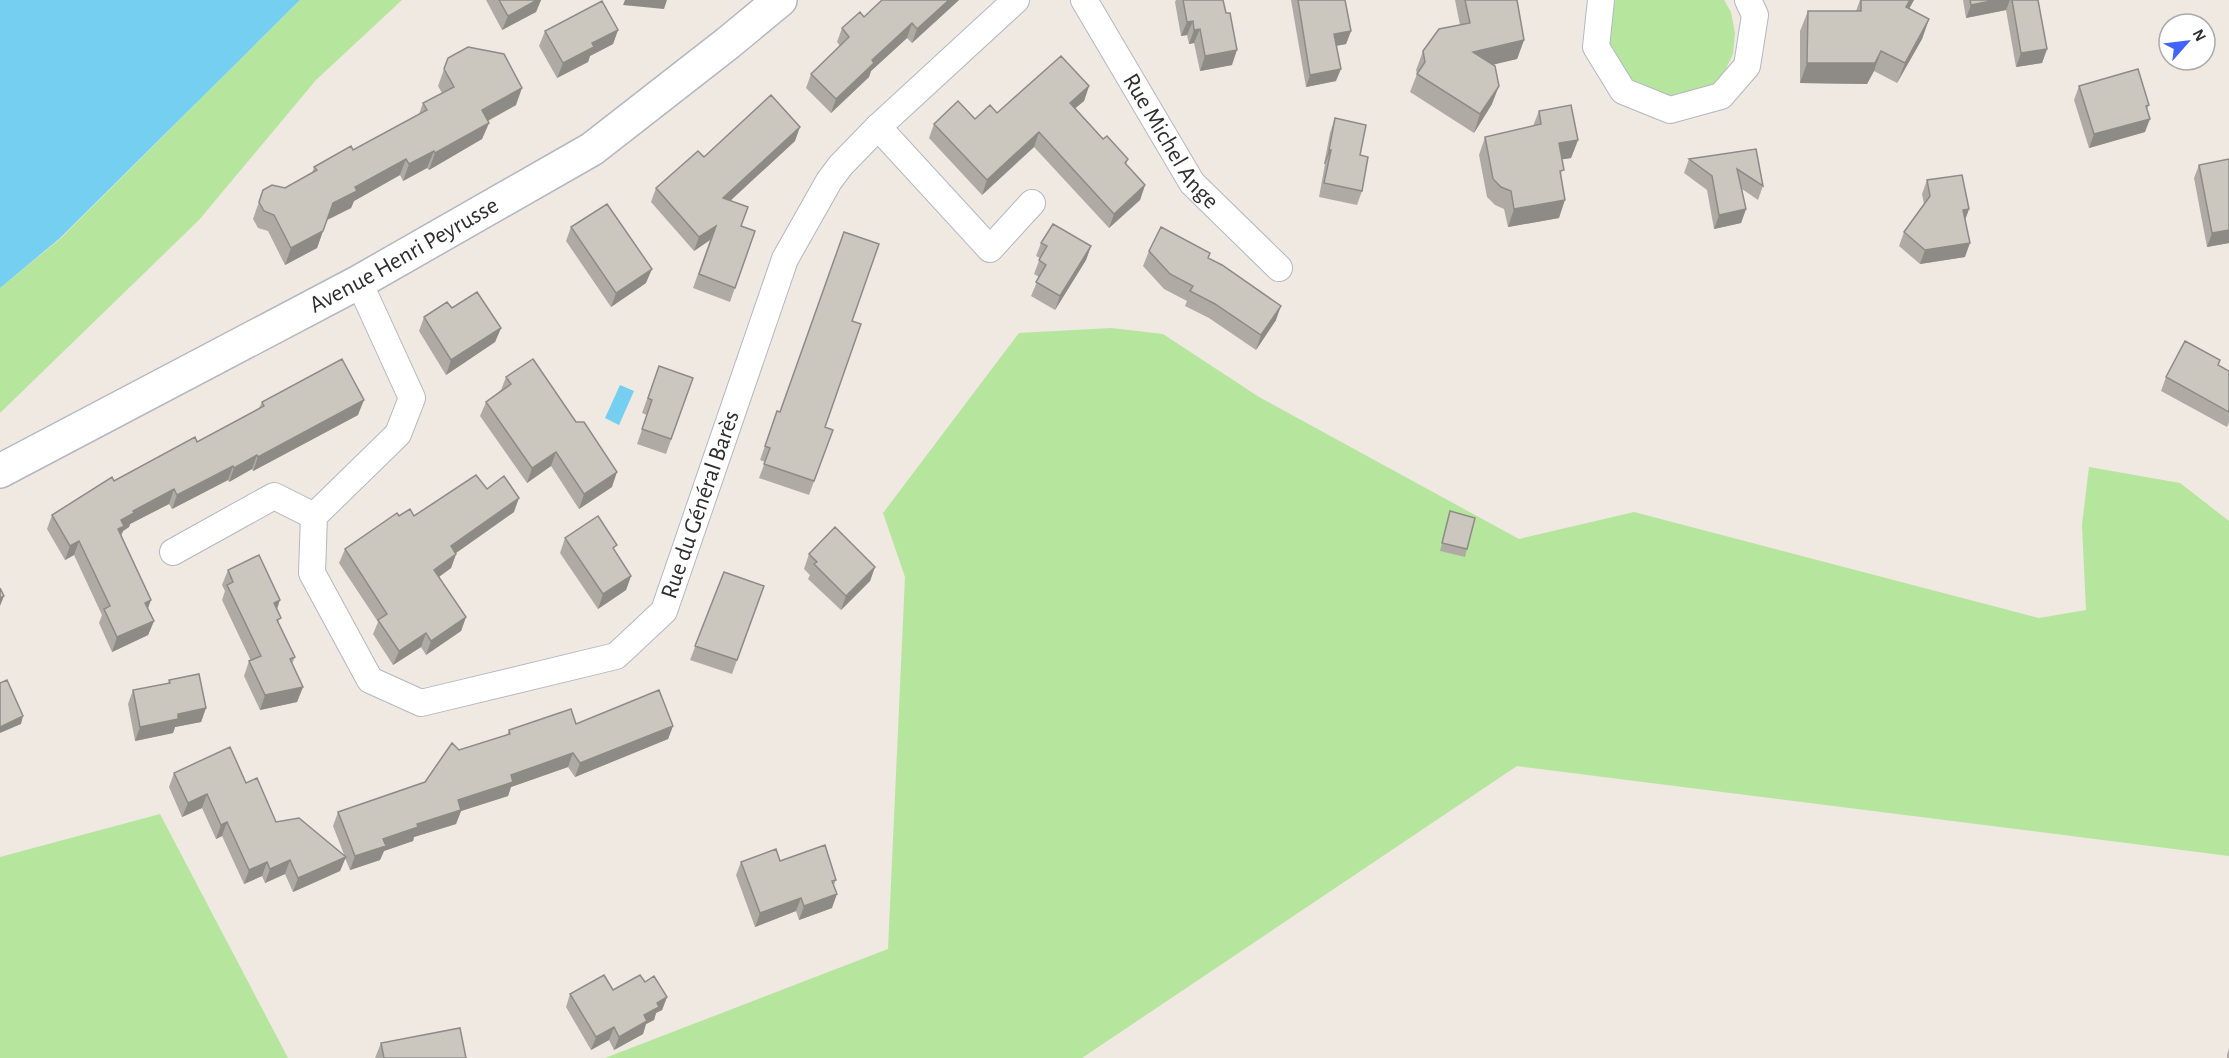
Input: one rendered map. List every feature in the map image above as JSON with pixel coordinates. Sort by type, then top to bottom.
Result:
[{"type":"street","name":"Avenue Henri Peyrusse","points":[[0,471],[360,282],[592,149],[780,0]]},
{"type":"street","name":"Rue du Général Barès","points":[[314,516],[312,573],[370,680],[421,703],[616,656],[664,611],[785,259],[829,181],[841,165],[878,127],[1016,0]]},
{"type":"street","name":"Rue Michel Ange","points":[[1084,0],[1192,183],[1279,268]]},
{"type":"street","points":[[1601,0],[1596,47],[1623,91],[1670,110],[1721,96],[1747,66],[1755,15],[1748,0]]},
{"type":"street","points":[[878,127],[990,249],[1032,203]]},
{"type":"street","points":[[173,552],[274,496],[314,516],[398,434],[412,398],[360,282]]},
{"type":"green space","points":[[300,0],[402,0],[316,80],[199,220],[0,413],[0,288],[60,239]]},
{"type":"green space","points":[[1613,0],[1724,0],[1731,12],[1735,33],[1733,54],[1724,73],[1709,88],[1669,101],[1627,86],[1604,48]]},
{"type":"green space","points":[[1111,328],[1163,334],[1259,397],[1519,539],[1634,512],[2039,618],[2086,610],[2082,525],[2089,467],[2180,483],[2229,521],[2229,856],[1517,766],[1082,1058],[605,1058],[888,949],[905,577],[883,513],[1019,333]]},
{"type":"green space","points":[[160,814],[288,1058],[0,1058],[0,857]]},
{"type":"water","points":[[0,0],[300,0],[59,239],[0,288]]},
{"type":"water","points":[[620,385],[634,391],[619,425],[605,418]]},
{"type":"building","points":[[499,0],[537,0],[508,16]]},
{"type":"building","points":[[882,0],[949,0],[917,29],[912,23],[872,60],[874,63],[836,99],[811,74],[849,37],[842,28],[860,12],[864,17]]},
{"type":"building","points":[[1183,0],[1223,0],[1226,13],[1230,13],[1237,50],[1205,56],[1200,29],[1194,30],[1193,21],[1187,22]]},
{"type":"building","points":[[1298,0],[1345,0],[1351,31],[1334,34],[1341,69],[1310,75]]},
{"type":"building","points":[[1465,0],[1517,0],[1524,40],[1473,52],[1495,66],[1499,86],[1480,114],[1417,74],[1425,62],[1423,51],[1439,29],[1470,23]]},
{"type":"building","points":[[1861,0],[1910,0],[1906,7],[1929,19],[1905,63],[1881,51],[1875,63],[1807,63],[1808,11],[1861,11]]},
{"type":"building","points":[[1970,0],[1996,0],[1971,5]]},
{"type":"building","points":[[2012,0],[2038,0],[2047,49],[2021,53]]},
{"type":"building","points":[[602,1],[618,30],[592,43],[594,47],[563,63],[545,31]]},
{"type":"building","points":[[468,47],[504,54],[522,88],[482,110],[489,123],[435,153],[434,151],[409,164],[406,159],[355,187],[357,191],[333,203],[323,231],[291,248],[274,215],[264,211],[259,202],[263,190],[272,185],[285,188],[317,170],[314,167],[351,146],[353,150],[427,110],[423,103],[454,87],[444,69],[448,58]]},
{"type":"building","points":[[1061,56],[1089,86],[1070,103],[1103,139],[1107,136],[1128,159],[1125,163],[1145,185],[1114,214],[1039,132],[987,180],[934,124],[958,101],[975,119],[990,105],[997,113]]},
{"type":"building","points":[[2138,69],[2149,105],[2146,106],[2150,119],[2094,134],[2079,86]]},
{"type":"building","points":[[771,95],[800,127],[723,198],[748,207],[741,226],[755,231],[735,288],[699,274],[716,226],[699,237],[656,188],[698,151],[704,157]]},
{"type":"building","points":[[1571,105],[1578,140],[1559,143],[1564,170],[1560,171],[1565,200],[1514,209],[1511,191],[1501,187],[1493,179],[1485,137],[1541,124],[1539,111]]},
{"type":"building","points":[[1335,118],[1366,125],[1360,155],[1368,157],[1362,191],[1324,183]]},
{"type":"building","points":[[1756,149],[1763,186],[1737,169],[1746,209],[1719,215],[1712,176],[1689,159]]},
{"type":"building","points":[[2229,159],[2229,230],[2212,233],[2199,165]]},
{"type":"building","points":[[1962,175],[1969,209],[1963,210],[1970,243],[1925,250],[1904,232],[1930,196],[1927,180]]},
{"type":"building","points":[[607,204],[652,269],[616,293],[571,227]]},
{"type":"building","points":[[1053,224],[1091,246],[1060,296],[1036,282],[1046,265],[1039,260],[1047,246],[1041,243]]},
{"type":"building","points":[[1161,227],[1210,253],[1208,258],[1222,265],[1281,306],[1261,335],[1215,304],[1190,291],[1193,286],[1170,274],[1149,251]]},
{"type":"building","points":[[844,232],[879,244],[852,321],[861,324],[825,427],[833,430],[814,481],[764,464],[770,448],[765,446],[777,411],[780,412]]},
{"type":"building","points":[[477,292],[501,328],[451,360],[424,317],[447,302],[452,308]]},
{"type":"building","points":[[2185,341],[2220,360],[2218,365],[2229,371],[2229,412],[2166,377]]},
{"type":"building","points":[[342,359],[364,400],[258,457],[257,455],[234,468],[233,466],[177,495],[174,489],[121,520],[124,526],[118,529],[151,600],[145,603],[154,621],[117,637],[104,609],[110,606],[79,541],[70,546],[52,515],[112,477],[114,481],[195,437],[197,442],[264,406],[262,402]]},
{"type":"building","points":[[533,359],[576,422],[584,422],[617,472],[584,494],[556,452],[532,468],[486,402],[511,384],[506,377]]},
{"type":"building","points":[[659,366],[693,378],[671,439],[642,429],[652,400],[648,398]]},
{"type":"building","points":[[476,475],[487,489],[504,476],[519,498],[451,546],[456,554],[434,570],[466,617],[431,641],[426,633],[399,651],[378,620],[387,614],[345,549],[397,513],[399,516],[410,509],[414,516]]},
{"type":"building","points":[[1450,511],[1475,518],[1467,549],[1442,543]]},
{"type":"building","points":[[598,516],[617,545],[613,548],[631,576],[603,594],[565,538]]},
{"type":"building","points":[[835,527],[875,567],[846,596],[814,564],[817,562],[809,554]]},
{"type":"building","points":[[259,555],[280,600],[274,603],[281,618],[277,620],[295,657],[290,659],[303,687],[265,695],[249,661],[261,656],[227,585],[233,582],[228,570]]},
{"type":"building","points":[[724,572],[764,586],[737,660],[695,646]]},
{"type":"building","points":[[199,674],[206,708],[178,714],[178,719],[140,727],[133,690],[170,683],[169,680]]},
{"type":"building","points":[[7,680],[23,716],[0,727],[0,683]]},
{"type":"building","points":[[659,690],[673,726],[580,763],[573,753],[511,775],[513,782],[458,800],[461,810],[417,824],[418,827],[383,839],[386,846],[355,856],[338,812],[425,782],[452,743],[459,750],[510,734],[509,730],[571,709],[576,724]]},
{"type":"building","points":[[230,747],[246,783],[257,778],[276,822],[299,818],[346,857],[298,878],[290,860],[270,869],[267,862],[249,870],[227,822],[221,825],[207,794],[188,803],[174,773]]},
{"type":"building","points":[[825,845],[836,880],[832,881],[837,894],[804,906],[801,898],[760,913],[741,862],[776,849],[780,861]]},
{"type":"building","points":[[604,975],[613,990],[640,975],[645,982],[654,976],[667,997],[657,1003],[659,1007],[644,1015],[647,1021],[619,1037],[614,1027],[596,1037],[570,994]]},
{"type":"building","points":[[460,1028],[466,1058],[384,1058],[381,1043]]}]
